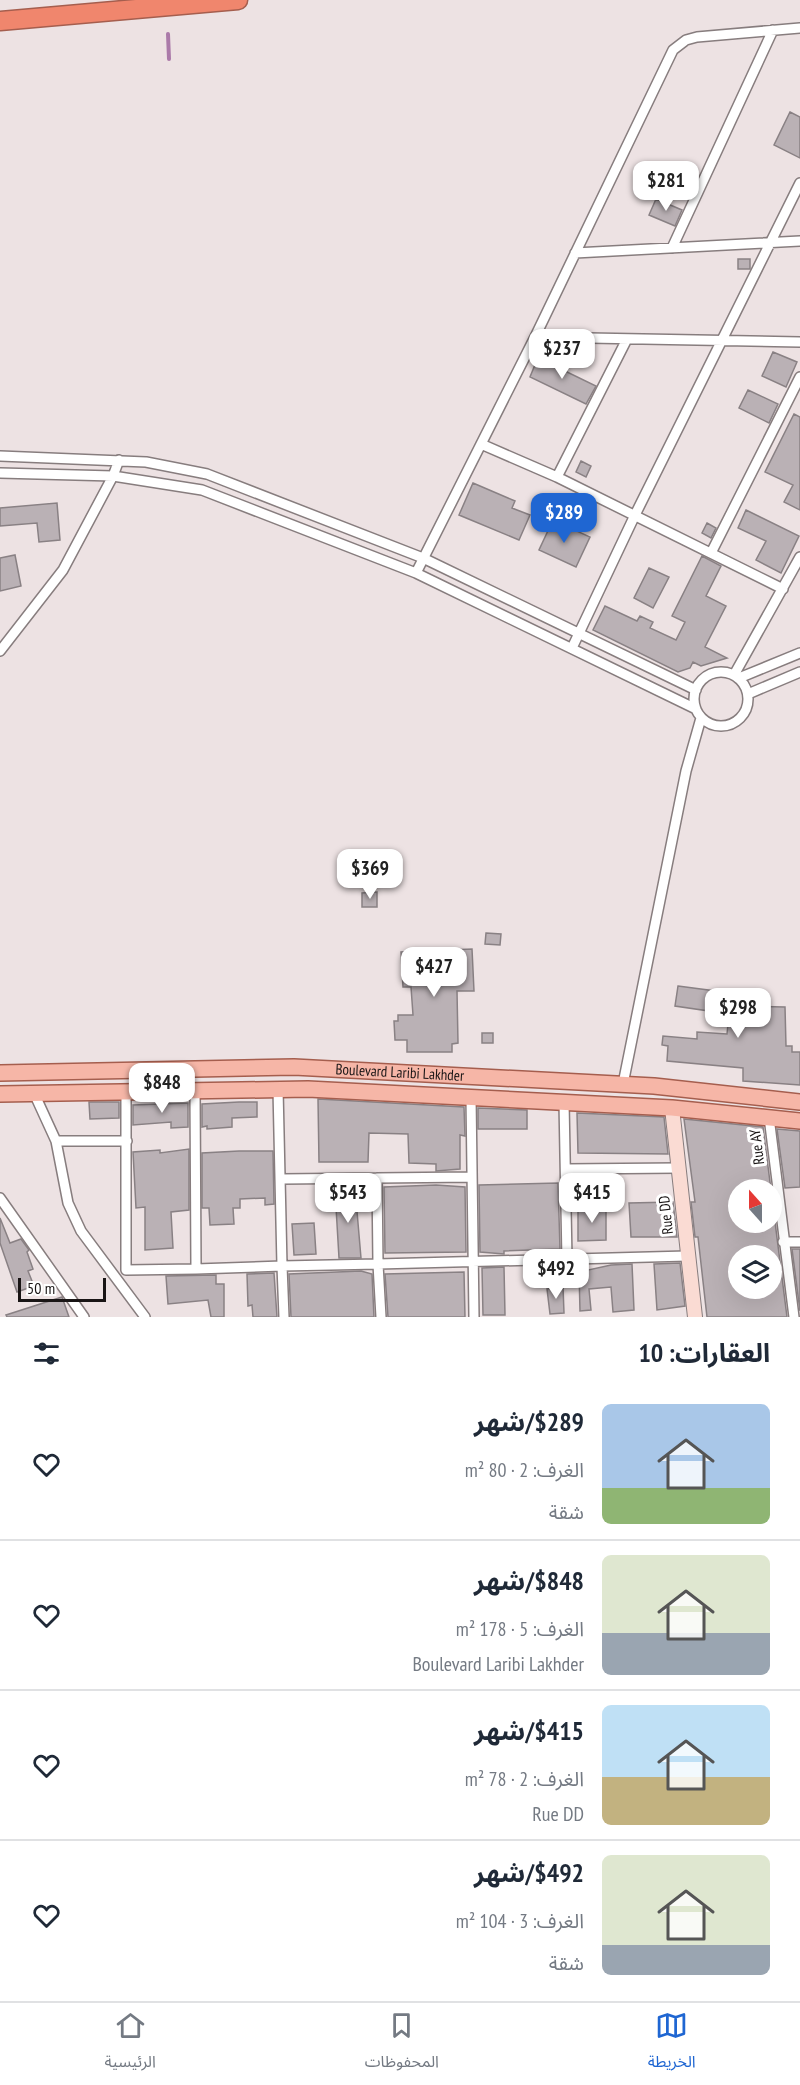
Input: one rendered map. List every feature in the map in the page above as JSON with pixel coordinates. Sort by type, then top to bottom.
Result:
[{"type":"highway","points":[[0,21],[238,0]]},
{"type":"main road","name":"Boulevard Laribi Lakhder","points":[[0,1073],[294,1067],[623,1084],[800,1102]]},
{"type":"main road","points":[[672,1088],[672,1108]]},
{"type":"main road","name":"Boulevard Laribi Lakhder","points":[[0,1094],[278,1089],[672,1108],[800,1121]]},
{"type":"street","points":[[416,573],[535,337],[673,50],[692,38],[800,28]]},
{"type":"street","points":[[672,248],[773,30]]},
{"type":"street","points":[[572,648],[635,515],[800,183]]},
{"type":"street","points":[[574,254],[800,241]]},
{"type":"street","points":[[535,337],[800,342]]},
{"type":"street","points":[[557,477],[627,339]]},
{"type":"street","points":[[711,553],[800,377]]},
{"type":"street","points":[[482,444],[557,477],[783,589]]},
{"type":"street","points":[[0,456],[119,460],[179,467],[207,474],[423,558],[696,690]]},
{"type":"street","points":[[0,651],[63,570],[113,476],[119,460]]},
{"type":"street","points":[[0,472],[113,476],[202,490],[416,573],[572,648],[698,714],[715,726],[730,725],[743,716],[747,709],[748,694],[737,677]]},
{"type":"street","points":[[737,677],[800,557]]},
{"type":"street","points":[[623,1084],[698,714],[696,690],[699,683],[712,674],[720,672],[737,677],[800,652]]},
{"type":"street","points":[[748,694],[800,672]]},
{"type":"street","points":[[278,1089],[284,1317]]},
{"type":"street","points":[[195,1090],[196,1269]]},
{"type":"street","points":[[126,1091],[126,1270],[687,1256]]},
{"type":"street","points":[[34,1093],[56,1141],[68,1203],[81,1231],[145,1317]]},
{"type":"street","points":[[471,1097],[474,1317]]},
{"type":"street","points":[[564,1102],[567,1260]]},
{"type":"street","name":"Rue DD","points":[[672,1108],[695,1317]]},
{"type":"street","name":"Rue AY","points":[[769,1117],[794,1317]]},
{"type":"street","points":[[56,1141],[127,1142]]},
{"type":"street","points":[[567,1169],[678,1168]]},
{"type":"street","points":[[282,1179],[472,1177]]},
{"type":"street","points":[[377,1178],[381,1317]]},
{"type":"street","points":[[0,1198],[84,1317]]},
{"type":"street","points":[[0,1215],[10,1212]]},
{"type":"street","points":[[783,1242],[800,1242]]},
{"type":"building","points":[[790,112],[800,117],[800,158],[774,145]]},
{"type":"building","points":[[656,199],[682,210],[675,226],[649,215]]},
{"type":"building","points":[[738,259],[750,259],[750,269],[738,269]]},
{"type":"building","points":[[773,352],[797,362],[786,387],[762,376]]},
{"type":"building","points":[[539,355],[566,366],[565,371],[596,386],[586,404],[530,377]]},
{"type":"building","points":[[748,390],[778,404],[769,423],[739,408]]},
{"type":"building","points":[[794,414],[800,417],[800,510],[784,502],[793,485],[765,472]]},
{"type":"building","points":[[581,461],[591,466],[586,477],[576,472]]},
{"type":"building","points":[[473,483],[515,501],[512,508],[530,515],[519,540],[459,515]]},
{"type":"building","points":[[57,503],[60,540],[39,542],[37,523],[0,526],[0,508]]},
{"type":"building","points":[[746,510],[799,536],[781,573],[756,560],[766,541],[738,528]]},
{"type":"building","points":[[553,520],[590,537],[576,567],[539,550]]},
{"type":"building","points":[[707,523],[716,528],[711,538],[702,533]]},
{"type":"building","points":[[15,555],[21,586],[0,591],[0,558]]},
{"type":"building","points":[[702,556],[721,566],[706,596],[726,606],[705,647],[727,658],[701,666],[693,662],[690,668],[678,672],[593,630],[605,606],[637,621],[640,616],[653,622],[650,628],[676,640],[685,622],[672,616]]},
{"type":"building","points":[[649,568],[669,577],[653,608],[634,598]]},
{"type":"building","points":[[377,892],[377,907],[362,907],[362,893]]},
{"type":"building","points":[[486,933],[501,934],[500,945],[485,944]]},
{"type":"building","points":[[472,949],[474,991],[457,991],[458,1043],[452,1044],[452,1052],[407,1052],[407,1040],[395,1040],[394,1021],[398,1021],[398,1015],[413,1015],[411,987],[403,987],[401,952]]},
{"type":"building","points":[[678,986],[746,995],[745,1006],[785,1007],[786,1046],[792,1046],[792,1052],[800,1052],[800,1085],[743,1081],[743,1068],[667,1061],[668,1046],[662,1045],[663,1036],[697,1039],[697,1032],[727,1034],[729,1014],[675,1006]]},
{"type":"building","points":[[482,1033],[493,1033],[493,1043],[482,1043]]},
{"type":"building","points":[[318,1099],[464,1107],[465,1136],[460,1135],[460,1169],[436,1171],[436,1164],[409,1163],[408,1134],[369,1133],[368,1162],[319,1162]]},
{"type":"building","points":[[89,1102],[119,1102],[119,1118],[90,1119]]},
{"type":"building","points":[[257,1102],[257,1117],[232,1118],[232,1127],[207,1129],[207,1126],[202,1127],[202,1104]]},
{"type":"building","points":[[188,1103],[188,1127],[171,1128],[171,1122],[133,1125],[133,1105]]},
{"type":"building","points":[[478,1108],[527,1110],[527,1129],[478,1129]]},
{"type":"building","points":[[577,1113],[664,1117],[668,1154],[578,1153]]},
{"type":"building","points":[[684,1119],[763,1127],[770,1179],[728,1179],[728,1233],[776,1233],[778,1245],[728,1245],[728,1299],[782,1299],[782,1277],[787,1317],[707,1317],[698,1237],[695,1237],[691,1202],[695,1202]]},
{"type":"building","points":[[777,1129],[800,1131],[800,1187],[785,1188]]},
{"type":"building","points":[[189,1149],[189,1210],[171,1212],[173,1248],[145,1250],[145,1207],[136,1208],[133,1152],[160,1150],[160,1153]]},
{"type":"building","points":[[273,1151],[274,1204],[265,1205],[265,1198],[240,1199],[240,1208],[233,1208],[234,1224],[210,1225],[209,1208],[202,1208],[202,1153]]},
{"type":"building","points":[[558,1183],[560,1249],[504,1251],[504,1254],[480,1252],[479,1185]]},
{"type":"building","points":[[436,1185],[465,1187],[466,1252],[385,1253],[384,1187]]},
{"type":"building","points":[[355,1188],[361,1258],[339,1258],[335,1190]]},
{"type":"building","points":[[673,1202],[677,1237],[631,1237],[629,1203]]},
{"type":"building","points":[[606,1206],[606,1240],[578,1241],[578,1207]]},
{"type":"building","points":[[0,1218],[10,1243],[21,1239],[29,1250],[27,1252],[33,1269],[28,1271],[34,1286],[17,1292],[0,1243]]},
{"type":"building","points":[[314,1223],[316,1254],[294,1255],[292,1224]]},
{"type":"building","points":[[792,1249],[800,1249],[800,1311]]},
{"type":"building","points":[[680,1263],[685,1306],[657,1310],[654,1264]]},
{"type":"building","points":[[632,1264],[634,1310],[613,1312],[611,1287],[589,1289],[591,1310],[580,1311],[579,1272],[611,1265]]},
{"type":"building","points":[[504,1267],[505,1315],[483,1315],[482,1268]]},
{"type":"building","points":[[361,1271],[372,1274],[374,1317],[291,1317],[289,1274]]},
{"type":"building","points":[[464,1272],[465,1317],[388,1317],[385,1274]]},
{"type":"building","points":[[274,1273],[277,1317],[253,1317],[252,1305],[248,1306],[247,1274]]},
{"type":"building","points":[[216,1275],[216,1284],[224,1284],[224,1317],[211,1317],[208,1300],[168,1304],[166,1276]]},
{"type":"building","points":[[563,1287],[564,1313],[550,1314],[547,1289]]},
{"type":"building","points":[[62,1297],[69,1317],[7,1317],[6,1315]]},
{"type":"waterway","points":[[168,34],[169,59]]}]
